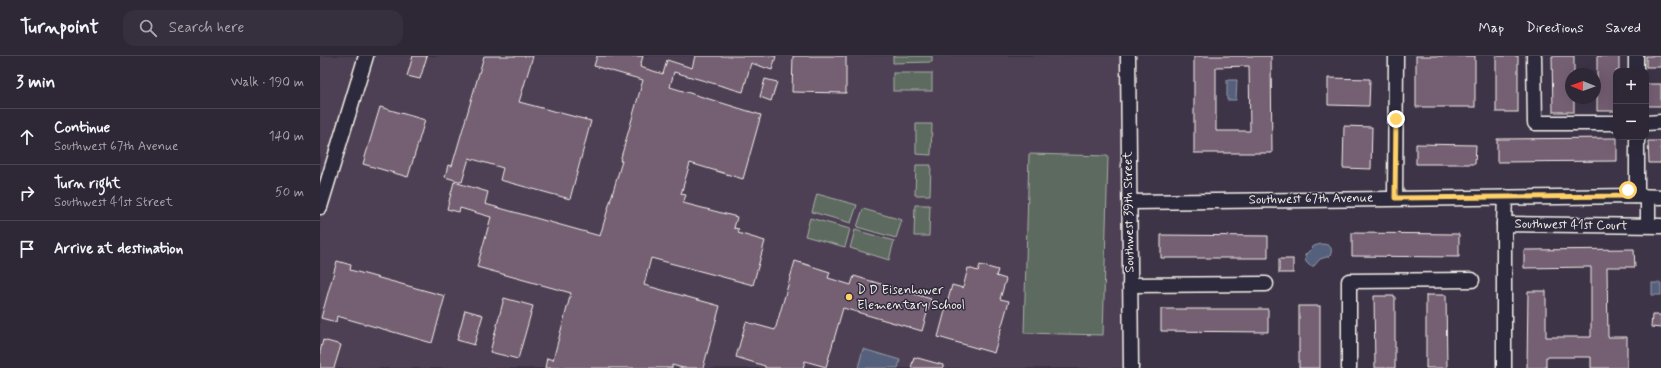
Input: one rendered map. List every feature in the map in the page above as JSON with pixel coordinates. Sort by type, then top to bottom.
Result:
[{"type":"street","points":[[320,207],[366,56]]},
{"type":"street","name":"Southwest 39th Street","points":[[1128,56],[1131,368]]},
{"type":"street","points":[[1395,198],[1396,56]]},
{"type":"street","points":[[1534,56],[1535,123],[1613,123]]},
{"type":"street","points":[[1636,56],[1636,68]]},
{"type":"street","points":[[1649,123],[1661,122]]},
{"type":"street","points":[[1629,140],[1643,197],[1654,226]]},
{"type":"street","points":[[1637,140],[1638,190],[1643,197]]},
{"type":"street","points":[[1504,224],[1505,197]]},
{"type":"street","name":"Southwest 67th Avenue","points":[[1130,202],[1395,198],[1643,197]]},
{"type":"street","name":"Southwest 41st Court","points":[[1504,368],[1504,224],[1654,226]]},
{"type":"street","points":[[1349,368],[1349,281],[1472,280]]},
{"type":"street","points":[[1130,285],[1266,284]]},
{"type":"shaded area","points":[[320,56],[1120,56],[1123,368],[320,368]]},
{"type":"green space","points":[[893,56],[932,56],[932,62],[893,63]]},
{"type":"green space","points":[[893,73],[932,73],[932,91],[893,91]]},
{"type":"green space","points":[[916,124],[932,124],[931,155],[916,154]]},
{"type":"green space","points":[[1029,154],[1108,156],[1103,335],[1024,333]]},
{"type":"green space","points":[[916,165],[931,165],[930,195],[915,195]]},
{"type":"green space","points":[[817,194],[857,205],[851,223],[812,212]]},
{"type":"green space","points":[[915,205],[930,205],[929,236],[914,236]]},
{"type":"green space","points":[[863,209],[902,220],[896,238],[857,227]]},
{"type":"green space","points":[[810,218],[850,229],[845,247],[805,236]]},
{"type":"green space","points":[[855,230],[894,241],[889,260],[850,248]]},
{"type":"water","points":[[1227,80],[1237,80],[1236,100],[1227,100]]},
{"type":"water","points":[[1321,244],[1331,248],[1330,256],[1320,259],[1314,266],[1310,266],[1306,262],[1305,255],[1314,246]]},
{"type":"water","points":[[1652,283],[1661,283],[1661,295],[1652,295]]},
{"type":"water","points":[[863,349],[900,360],[898,368],[858,368]]},
{"type":"building","points":[[413,56],[427,56],[420,79],[407,76]]},
{"type":"building","points":[[484,56],[533,56],[519,102],[591,121],[570,199],[500,180],[503,168],[469,158],[462,182],[445,177],[448,165],[452,166]]},
{"type":"building","points":[[597,56],[643,56],[640,67],[663,74],[667,60],[692,68],[695,56],[776,56],[772,70],[751,63],[743,92],[674,72],[670,87],[761,115],[743,179],[690,163],[681,194],[686,195],[683,203],[737,217],[734,228],[739,229],[738,233],[765,241],[753,285],[651,258],[644,285],[720,306],[703,368],[683,368],[672,365],[672,368],[545,368],[547,358],[553,360],[571,293],[477,267],[491,217],[460,208],[459,212],[447,209],[454,182],[488,192],[485,204],[600,236],[622,161],[620,161],[643,80],[594,66]]},
{"type":"building","points":[[793,56],[846,56],[846,93],[792,92]]},
{"type":"building","points":[[1194,56],[1271,56],[1272,153],[1194,153]],"holes":[[[1249,66],[1250,131],[1216,131],[1216,67]]]},
{"type":"building","points":[[1416,56],[1475,56],[1475,107],[1416,107]]},
{"type":"building","points":[[1496,56],[1518,56],[1518,112],[1496,112]]},
{"type":"building","points":[[1552,56],[1574,56],[1574,68],[1565,68],[1565,104],[1574,104],[1574,112],[1553,112]]},
{"type":"building","points":[[1597,56],[1619,56],[1619,68],[1613,68],[1613,111],[1597,111],[1597,104],[1601,104],[1601,68],[1597,68]]},
{"type":"building","points":[[1646,56],[1661,56],[1661,67],[1646,67]]},
{"type":"building","points":[[1328,78],[1370,79],[1369,106],[1328,105]]},
{"type":"building","points":[[765,79],[777,82],[771,101],[760,97]]},
{"type":"building","points":[[1649,84],[1661,84],[1661,106],[1649,106]]},
{"type":"building","points":[[380,107],[425,120],[408,177],[363,164]]},
{"type":"building","points":[[1344,126],[1372,127],[1371,169],[1343,168]]},
{"type":"building","points":[[1613,138],[1613,140],[1617,140],[1617,161],[1497,162],[1497,139]]},
{"type":"building","points":[[1648,141],[1661,141],[1661,163],[1649,163]]},
{"type":"building","points":[[1416,144],[1476,145],[1475,164],[1416,164]]},
{"type":"building","points":[[1352,233],[1459,234],[1459,257],[1352,256]]},
{"type":"building","points":[[1161,235],[1268,236],[1268,258],[1161,258]]},
{"type":"building","points":[[1634,249],[1635,267],[1607,267],[1608,337],[1627,337],[1627,368],[1591,368],[1591,357],[1546,357],[1546,368],[1527,368],[1528,291],[1546,291],[1546,337],[1591,337],[1591,267],[1524,268],[1524,250]]},
{"type":"building","points":[[1279,259],[1293,259],[1293,273],[1279,273]]},
{"type":"building","points":[[337,261],[351,265],[350,270],[445,296],[432,343],[337,316],[336,322],[321,318]]},
{"type":"building","points":[[795,261],[830,272],[828,278],[851,285],[854,276],[931,299],[922,331],[843,308],[826,367],[805,361],[803,368],[765,368],[765,366],[736,357],[746,322],[775,330]]},
{"type":"building","points":[[980,265],[998,270],[996,276],[1006,279],[1000,299],[1009,301],[994,353],[938,337],[952,285],[963,288],[968,268],[978,271]]},
{"type":"building","points":[[1426,295],[1446,295],[1447,368],[1426,368]]},
{"type":"building","points":[[1374,296],[1395,296],[1395,368],[1375,368]]},
{"type":"building","points":[[504,298],[533,306],[518,359],[490,352]]},
{"type":"building","points":[[1299,306],[1320,306],[1320,368],[1299,368]]},
{"type":"building","points":[[1161,309],[1268,309],[1268,332],[1161,331]]},
{"type":"building","points":[[465,310],[483,315],[474,345],[457,340]]},
{"type":"building","points":[[1652,315],[1661,315],[1661,328],[1651,327]]},
{"type":"building","points":[[323,340],[341,345],[334,368],[320,368],[320,352]]},
{"type":"building","points":[[914,357],[943,365],[943,368],[911,368]]},
{"type":"place","name":"D D Eisenhower Elementary School","points":[[849,297]]},
{"type":"route","points":[[1396,119],[1395,198],[1628,196],[1628,190]]}]
